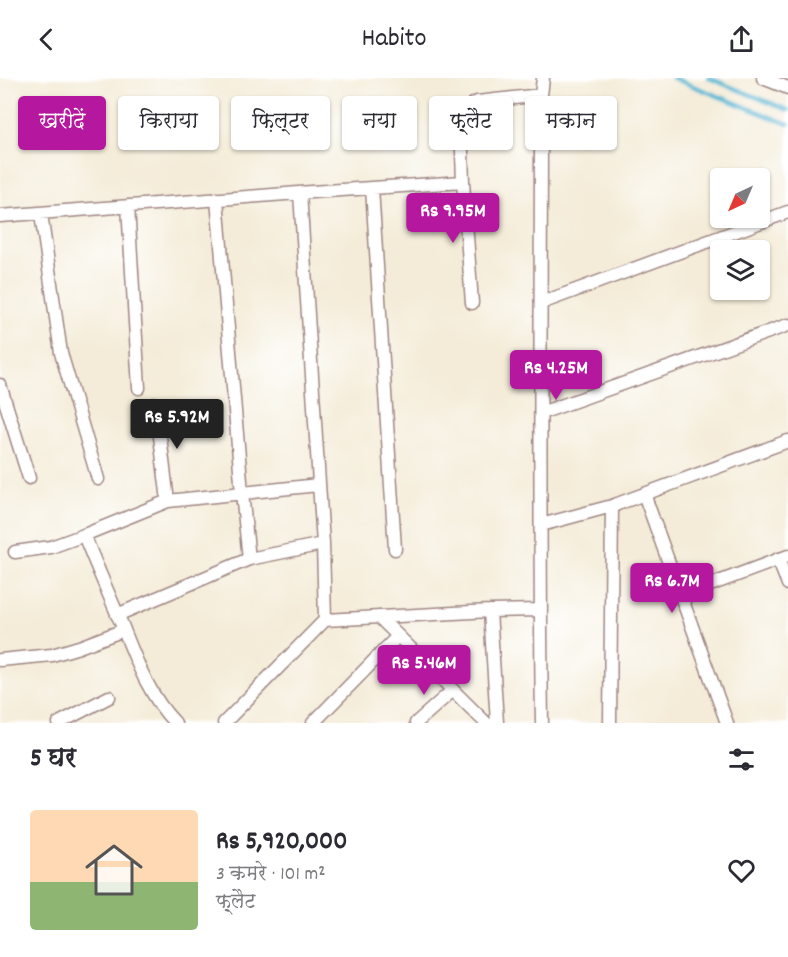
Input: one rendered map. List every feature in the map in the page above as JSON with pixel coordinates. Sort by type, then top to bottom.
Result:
[{"type":"street","points":[[542,723],[540,610],[541,95],[543,78]]},
{"type":"street","points":[[763,78],[788,88]]},
{"type":"street","points":[[472,303],[463,182],[461,123],[463,114],[468,106],[477,102],[541,95]]},
{"type":"street","points":[[0,216],[463,182]]},
{"type":"street","points":[[372,188],[395,549]]},
{"type":"street","points":[[300,193],[323,544],[325,620]]},
{"type":"street","points":[[217,199],[249,559]]},
{"type":"street","points":[[128,206],[139,388]]},
{"type":"street","points":[[541,303],[788,212]]},
{"type":"street","points":[[41,214],[61,353],[98,479]]},
{"type":"street","points":[[541,413],[788,325]]},
{"type":"street","points":[[0,385],[29,478]]},
{"type":"street","points":[[156,404],[168,501]]},
{"type":"street","points":[[541,525],[612,506],[788,441]]},
{"type":"street","points":[[15,552],[51,547],[168,501],[318,485]]},
{"type":"street","points":[[644,494],[727,723]]},
{"type":"street","points":[[610,723],[612,506]]},
{"type":"street","points":[[84,535],[150,689],[175,723]]},
{"type":"street","points":[[117,615],[249,559],[323,544]]},
{"type":"street","points":[[681,596],[783,558],[788,584]]},
{"type":"street","points":[[224,723],[325,620],[540,610]]},
{"type":"street","points":[[490,611],[497,723]]},
{"type":"street","points":[[379,617],[486,723]]},
{"type":"street","points":[[0,660],[52,655],[124,630]]},
{"type":"street","points":[[313,723],[398,636]]},
{"type":"street","points":[[416,723],[453,690]]},
{"type":"street","points":[[59,723],[109,697]]},
{"type":"waterway","points":[[673,78],[788,124]]},
{"type":"waterway","points":[[709,78],[788,110]]}]
